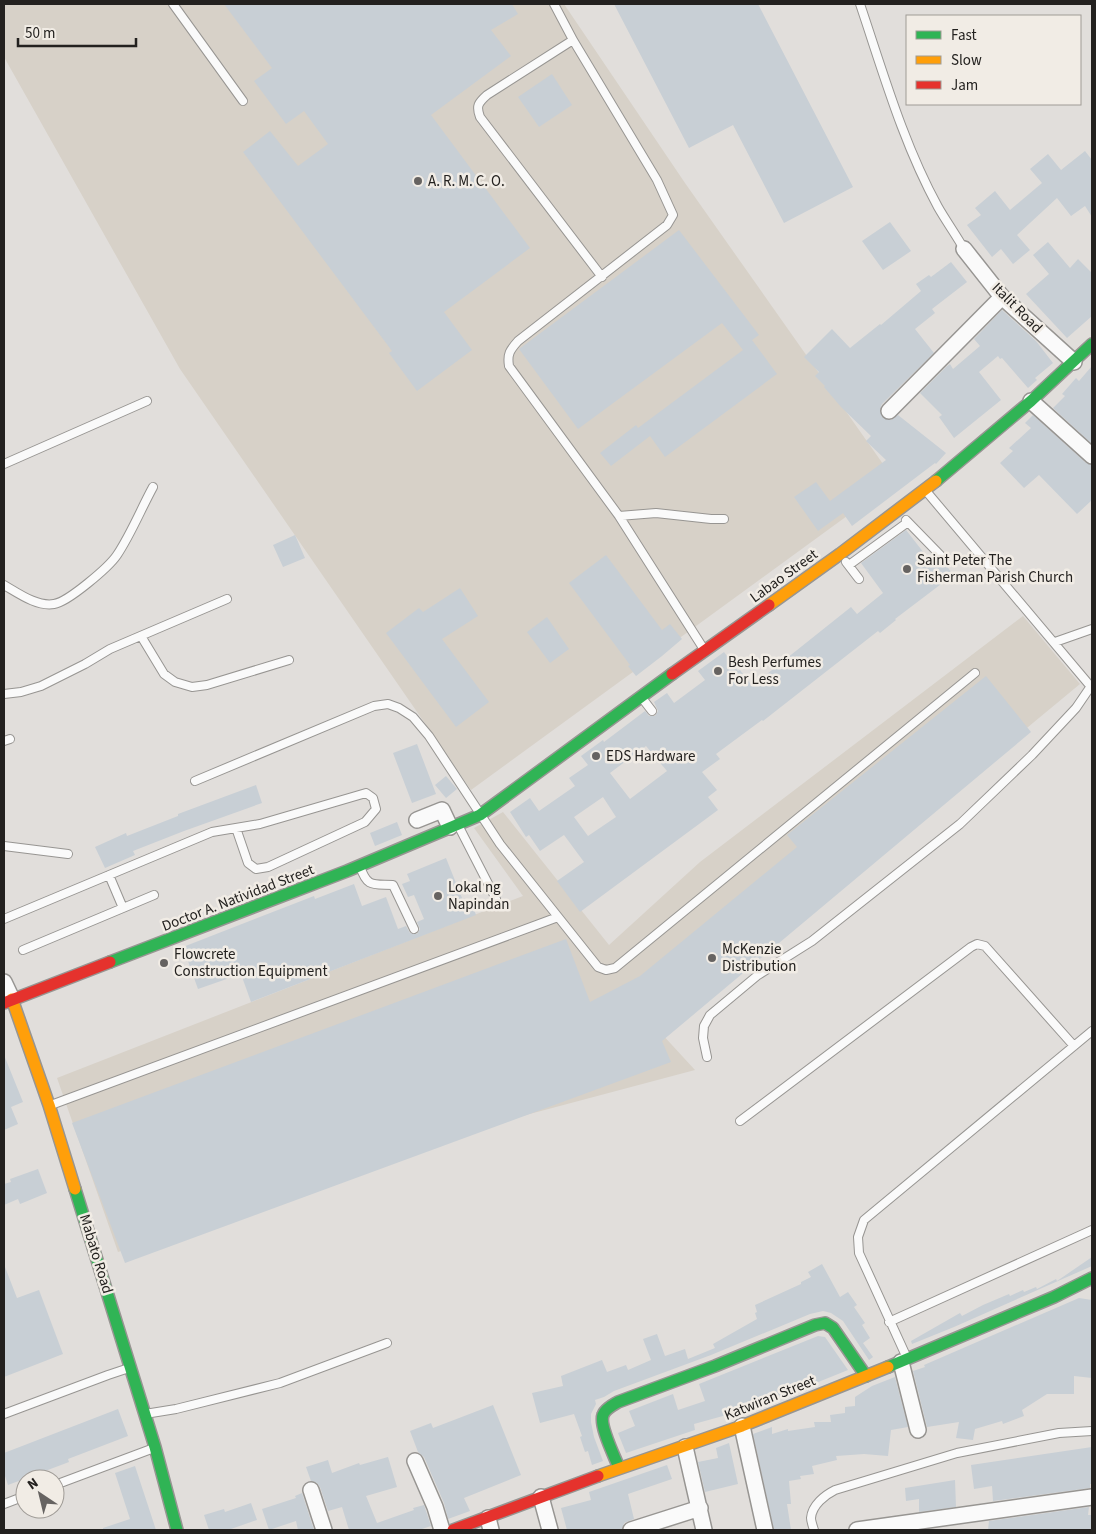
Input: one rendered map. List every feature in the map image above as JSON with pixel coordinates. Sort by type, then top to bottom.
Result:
[{"type":"street","name":"Italit Road","points":[[964,248],[1002,297],[1074,362]]},
{"type":"street","points":[[889,411],[1002,297]]},
{"type":"street","name":"Labao Street","points":[[480,815],[840,554],[925,490],[1031,401],[1092,344]]},
{"type":"street","points":[[1031,401],[1092,456]]},
{"type":"street","points":[[417,820],[442,810],[454,826]]},
{"type":"street","name":"Doctor A. Natividad Street","points":[[8,1001],[360,866],[480,815]]},
{"type":"street","name":"Mabato Road","points":[[4,982],[8,1001],[49,1106],[155,1447],[177,1530]]},
{"type":"street","name":"Katwiran Street","points":[[453,1530],[490,1524],[541,1497],[742,1426],[904,1361],[1054,1297],[1092,1278]]},
{"type":"street","points":[[619,1468],[602,1422],[604,1413],[612,1406],[618,1402],[815,1326],[825,1323],[831,1326],[866,1376]]},
{"type":"street","points":[[904,1361],[918,1430]]},
{"type":"street","points":[[742,1426],[765,1530]]},
{"type":"street","points":[[685,1447],[704,1530]]},
{"type":"street","points":[[415,1461],[435,1507],[442,1530]]},
{"type":"street","points":[[311,1490],[324,1530]]},
{"type":"street","points":[[541,1497],[550,1530]]},
{"type":"street","points":[[857,1530],[1092,1497]]},
{"type":"street","points":[[631,1530],[700,1508]]},
{"type":"lane","points":[[173,4],[243,101]]},
{"type":"lane","points":[[554,4],[573,40],[657,180],[673,215],[668,225],[518,341],[509,350],[508,358],[510,366],[619,516],[705,651]]},
{"type":"lane","points":[[860,4],[908,144],[938,207],[964,248]]},
{"type":"lane","points":[[573,40],[486,95],[478,103],[477,109],[480,117],[602,277]]},
{"type":"lane","points":[[4,464],[147,400]]},
{"type":"lane","points":[[4,585],[31,600],[45,604],[55,604],[76,593],[116,556],[154,486]]},
{"type":"lane","points":[[707,1057],[703,1038],[704,1026],[710,1015],[758,976],[812,941],[960,824],[1032,755],[1076,708],[1092,687],[925,490]]},
{"type":"lane","points":[[899,510],[908,522],[945,560]]},
{"type":"lane","points":[[619,516],[656,513],[724,519]]},
{"type":"lane","points":[[849,565],[908,522]]},
{"type":"lane","points":[[840,554],[859,579]]},
{"type":"lane","points":[[4,694],[21,692],[42,686],[110,649],[227,599]]},
{"type":"lane","points":[[1055,642],[1092,629]]},
{"type":"lane","points":[[141,636],[164,674],[175,682],[192,687],[207,685],[289,660]]},
{"type":"lane","points":[[195,781],[374,706],[388,704],[399,708],[413,717],[424,730],[500,844],[598,968],[606,970],[615,968],[975,673]]},
{"type":"lane","points":[[641,697],[652,711]]},
{"type":"lane","points":[[4,919],[212,832],[236,828],[260,824],[366,793],[373,798],[376,809],[365,822],[268,867],[256,868],[248,863],[236,828]]},
{"type":"lane","points":[[454,826],[496,899]]},
{"type":"lane","points":[[4,846],[68,854]]},
{"type":"lane","points":[[360,866],[367,881],[373,885],[393,885],[414,929]]},
{"type":"lane","points":[[109,875],[123,908]]},
{"type":"lane","points":[[23,950],[154,895]]},
{"type":"lane","points":[[49,1106],[558,917]]},
{"type":"lane","points":[[740,1121],[971,947],[978,944],[985,946],[1074,1046]]},
{"type":"lane","points":[[904,1361],[859,1253],[858,1237],[864,1220],[1092,1031]]},
{"type":"lane","points":[[889,1322],[1092,1230]]},
{"type":"lane","points":[[145,1414],[176,1409],[280,1383],[387,1343]]},
{"type":"lane","points":[[4,1414],[131,1368]]},
{"type":"lane","points":[[814,1530],[811,1518],[814,1509],[826,1495],[835,1490],[957,1453],[1059,1433],[1092,1431]]},
{"type":"lane","points":[[65,1481],[155,1447]]},
{"type":"shaded area","points":[[4,4],[564,4],[685,183],[895,481],[471,790],[180,369],[4,57]]},
{"type":"shaded area","name":"McKenzie Distribution","points":[[1023,616],[1080,684],[660,1032],[695,1070],[484,1126],[118,1252],[57,1078],[523,896],[474,828],[503,812],[609,945],[700,862]]},
{"type":"building","name":"A. R. M. C. O.","points":[[224,4],[512,4],[518,14],[491,30],[511,56],[431,115],[530,248],[444,312],[472,350],[417,391],[389,353],[392,351],[243,152],[270,131],[298,166],[328,144],[304,111],[286,124],[254,81],[272,68]]},
{"type":"building","points":[[614,4],[758,4],[853,187],[784,223],[733,125],[689,148]]},
{"type":"building","points":[[552,74],[572,105],[539,127],[518,97]]},
{"type":"building","points":[[1085,151],[1092,160],[1092,217],[1085,206],[1071,216],[1057,198],[1017,235],[1030,250],[1013,264],[1001,249],[992,257],[967,225],[981,215],[975,208],[995,191],[1010,210],[1042,183],[1030,169],[1048,154],[1061,170]]},
{"type":"building","points":[[890,222],[911,251],[883,270],[862,241]]},
{"type":"building","points":[[679,230],[759,335],[752,340],[777,374],[665,457],[650,436],[611,466],[600,453],[636,425],[638,428],[743,350],[722,323],[578,429],[519,349]]},
{"type":"building","points":[[1048,242],[1070,268],[1078,259],[1092,273],[1092,316],[1067,338],[1026,294],[1049,274],[1033,255]]},
{"type":"building","points":[[951,262],[967,282],[932,309],[935,313],[915,329],[934,353],[882,404],[880,409],[883,418],[891,420],[898,415],[946,453],[936,464],[852,526],[843,513],[818,531],[794,497],[816,482],[830,501],[886,460],[866,441],[871,436],[841,407],[824,387],[815,376],[819,372],[804,357],[832,329],[850,348],[921,291],[916,284],[929,275],[931,277]]},
{"type":"building","points":[[1002,310],[1036,341],[1053,363],[1035,378],[1037,380],[1028,388],[1002,358],[1000,359],[998,356],[979,372],[1001,400],[954,438],[939,417],[942,415],[920,393],[946,367],[950,364],[953,369],[980,346],[974,339]]},
{"type":"building","points":[[1092,366],[1092,444],[1053,408],[1065,396],[1062,394],[1076,378],[1079,381]]},
{"type":"building","points":[[1033,415],[1086,463],[1092,465],[1092,500],[1077,514],[1039,475],[1024,488],[1000,463],[1013,451],[1009,448],[1031,428],[1025,423]]},
{"type":"building","points":[[906,530],[931,562],[936,559],[941,564],[946,565],[953,575],[895,619],[880,633],[878,631],[763,721],[716,754],[720,759],[702,772],[717,790],[708,797],[718,810],[580,912],[557,881],[584,862],[564,835],[540,851],[529,835],[526,837],[510,812],[530,798],[539,811],[575,786],[569,778],[588,765],[581,756],[603,740],[604,742],[645,711],[649,716],[655,716],[658,711],[654,702],[667,693],[674,703],[705,680],[698,671],[724,652],[752,686],[851,607],[857,614],[883,593],[861,563]],"holes":[[[646,746],[667,771],[630,799],[610,773]],[[603,797],[616,817],[588,836],[574,817]]]},
{"type":"building","points":[[295,535],[305,558],[283,567],[273,545]]},
{"type":"building","points":[[606,555],[662,630],[670,624],[682,639],[636,676],[628,666],[630,665],[569,583]]},
{"type":"building","points":[[460,588],[478,616],[442,639],[489,702],[456,727],[386,633],[419,608],[423,612]]},
{"type":"building","points":[[547,617],[569,649],[550,663],[527,632]]},
{"type":"building","name":"McKenzie Distribution","points":[[986,676],[1031,732],[662,1041],[671,1062],[125,1263],[72,1123],[566,939],[590,1002],[640,976],[797,847],[787,835]]},
{"type":"building","points":[[417,744],[436,794],[412,803],[393,753]]},
{"type":"building","points":[[446,776],[457,789],[446,798],[435,785]]},
{"type":"building","points":[[256,785],[262,803],[133,851],[135,855],[105,868],[95,847],[126,833],[127,836],[178,816],[178,814]]},
{"type":"building","points":[[397,822],[402,835],[375,846],[370,833]]},
{"type":"building","points":[[446,858],[464,903],[471,901],[476,915],[251,1002],[241,974],[198,989],[183,947],[314,896],[315,899],[354,884],[362,906],[386,897],[398,929],[406,926],[410,933],[417,934],[420,929],[417,922],[424,919],[414,895],[408,897],[402,884],[410,881],[407,874]]},
{"type":"building","points":[[4,1055],[23,1102],[11,1107],[18,1124],[4,1130]]},
{"type":"building","points":[[38,1169],[47,1193],[20,1204],[18,1199],[4,1205],[4,1184],[11,1182],[10,1179]]},
{"type":"building","points":[[1092,1257],[1092,1266],[912,1344],[911,1341],[960,1313],[962,1316],[1009,1294],[1010,1296],[1036,1287],[1037,1289],[1056,1279],[1057,1281]]},
{"type":"building","points":[[822,1264],[840,1297],[848,1292],[857,1305],[854,1307],[865,1323],[862,1325],[870,1338],[863,1343],[873,1357],[869,1360],[843,1321],[831,1313],[823,1311],[810,1314],[595,1400],[596,1404],[591,1414],[591,1422],[594,1437],[603,1461],[592,1465],[588,1451],[585,1452],[580,1437],[582,1436],[574,1414],[540,1423],[532,1393],[563,1386],[561,1376],[602,1360],[607,1372],[626,1365],[628,1370],[651,1360],[643,1339],[657,1334],[665,1356],[685,1349],[688,1359],[715,1348],[713,1344],[757,1319],[755,1305],[801,1284],[801,1282],[811,1277],[808,1272]]},
{"type":"building","points":[[4,1267],[17,1298],[39,1290],[63,1354],[4,1377]]},
{"type":"building","points":[[1079,1298],[1092,1300],[1092,1378],[1074,1376],[1074,1394],[1047,1394],[1022,1410],[1024,1416],[1003,1424],[1002,1421],[975,1429],[973,1440],[956,1438],[959,1422],[927,1427],[913,1371]]},
{"type":"building","points":[[818,1336],[825,1337],[848,1370],[759,1406],[694,1424],[695,1430],[626,1453],[618,1433],[635,1426],[629,1411],[673,1394],[678,1410],[705,1401],[699,1384]]},
{"type":"building","points":[[895,1377],[908,1427],[891,1430],[888,1456],[864,1454],[836,1456],[837,1460],[812,1466],[814,1474],[800,1476],[801,1479],[789,1481],[791,1504],[787,1504],[791,1530],[774,1530],[753,1434],[772,1427],[772,1434],[788,1429],[788,1431],[815,1427],[814,1422],[831,1422],[830,1415],[845,1413],[845,1407],[855,1406],[855,1397],[872,1386]]},
{"type":"building","points":[[493,1405],[521,1475],[464,1498],[470,1511],[448,1519],[444,1503],[424,1457],[418,1452],[410,1431],[431,1423],[433,1428]]},
{"type":"building","points":[[118,1409],[128,1436],[68,1459],[69,1462],[50,1469],[15,1469],[15,1482],[8,1485],[4,1473],[4,1453]]},
{"type":"building","points":[[729,1443],[738,1484],[705,1492],[698,1462],[718,1458],[716,1448]]},
{"type":"building","points":[[1092,1447],[1092,1484],[1090,1484],[1090,1488],[993,1501],[992,1486],[974,1489],[971,1465]]},
{"type":"building","points":[[388,1457],[397,1487],[366,1496],[377,1523],[424,1505],[431,1526],[419,1530],[349,1530],[342,1507],[328,1511],[320,1487],[317,1483],[311,1481],[306,1467],[328,1460],[332,1473],[359,1463],[360,1465]]},
{"type":"building","points":[[667,1465],[672,1479],[628,1494],[634,1519],[624,1523],[622,1530],[567,1530],[561,1508],[591,1500],[589,1492]]},
{"type":"building","points":[[135,1466],[156,1530],[103,1530],[103,1528],[130,1519],[115,1473]]},
{"type":"building","points":[[955,1480],[956,1507],[919,1512],[919,1499],[906,1501],[905,1488]]},
{"type":"building","points":[[302,1493],[314,1530],[298,1530],[296,1521],[269,1530],[262,1509],[296,1498],[295,1496]]},
{"type":"building","points":[[251,1503],[257,1520],[228,1530],[209,1530],[204,1515],[224,1509],[225,1512]]},
{"type":"building","points":[[1089,1507],[1088,1515],[1092,1515],[1092,1530],[988,1530],[989,1521]]},
{"type":"traffic: fast","points":[[936,481],[1031,401],[1092,344]]},
{"type":"traffic: fast","points":[[110,962],[347,871],[480,815],[672,674]]},
{"type":"traffic: fast","points":[[75,1189],[155,1447],[177,1530]]},
{"type":"traffic: fast","points":[[888,1367],[1054,1297],[1092,1278]]},
{"type":"traffic: fast","points":[[619,1468],[602,1420],[605,1411],[609,1407],[815,1325],[825,1323],[833,1328],[866,1376]]},
{"type":"traffic: slow","points":[[769,605],[936,481]]},
{"type":"traffic: slow","points":[[12,999],[49,1105],[75,1189]]},
{"type":"traffic: slow","points":[[598,1476],[742,1426],[888,1367]]},
{"type":"traffic: jam","points":[[672,674],[769,605]]},
{"type":"traffic: jam","points":[[4,1003],[110,962]]},
{"type":"traffic: jam","points":[[453,1530],[598,1476]]},
{"type":"place","name":"A. R. M. C. O.","points":[[418,181]]},
{"type":"place","name":"Saint Peter The Fisherman Parish Church","points":[[907,569]]},
{"type":"place","name":"Besh Perfumes For Less","points":[[718,671]]},
{"type":"place","name":"EDS Hardware","points":[[596,756]]},
{"type":"place","name":"Lokal ng Napindan","points":[[438,896]]},
{"type":"place","name":"McKenzie Distribution","points":[[712,958]]},
{"type":"place","name":"Flowcrete Construction Equipment","points":[[164,963]]}]
